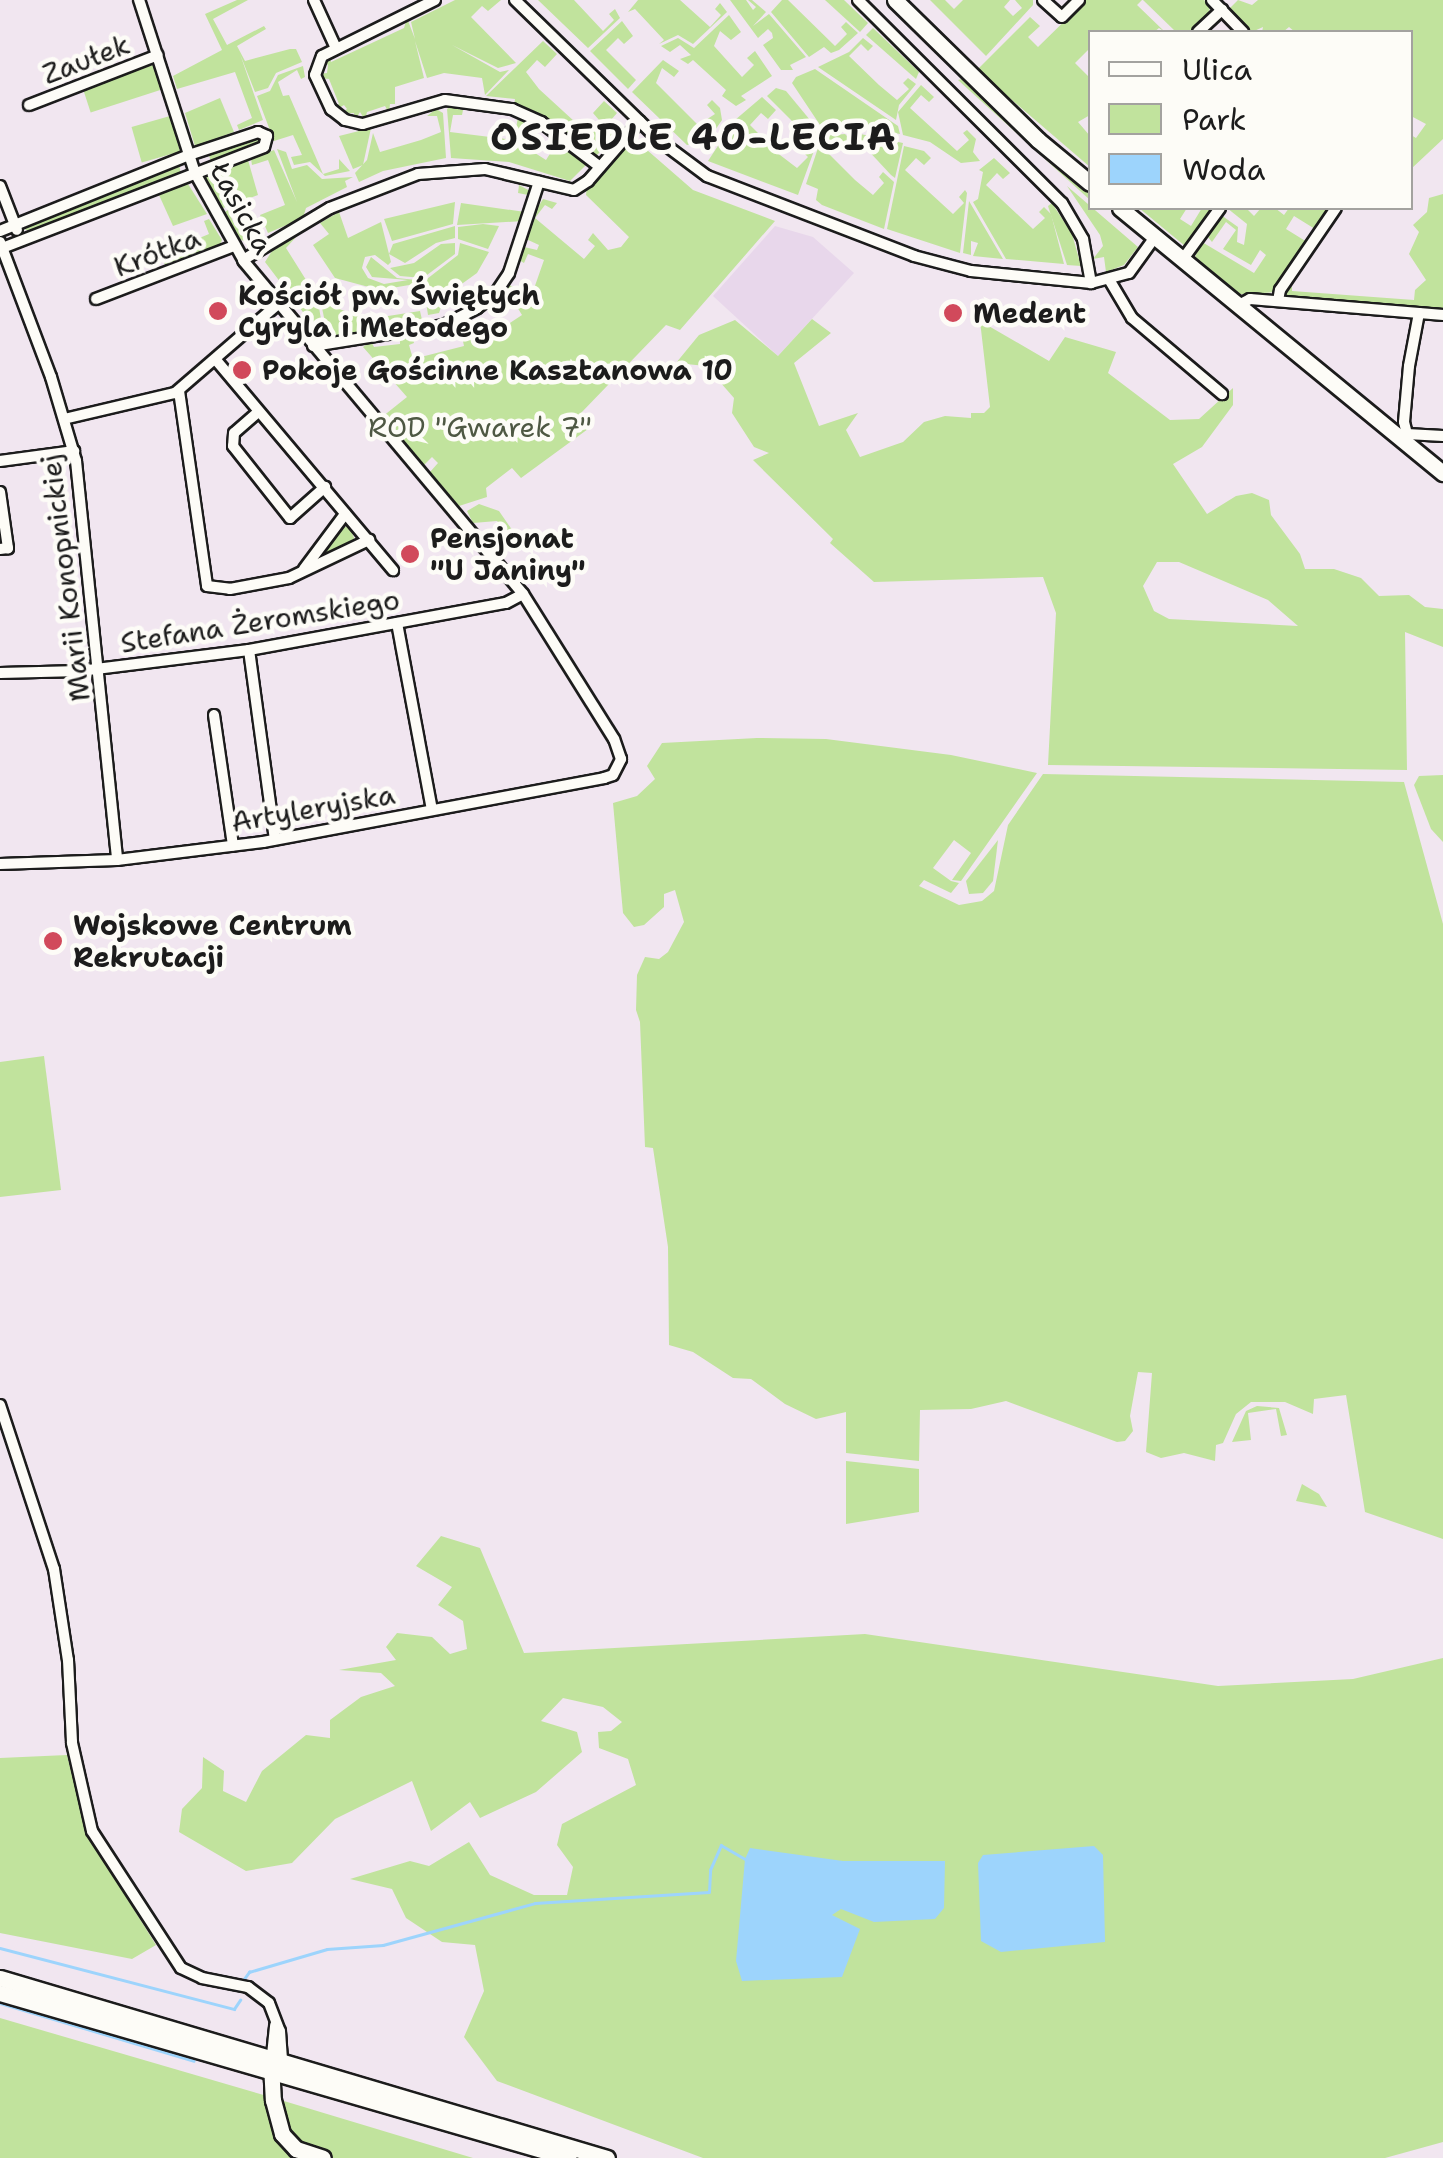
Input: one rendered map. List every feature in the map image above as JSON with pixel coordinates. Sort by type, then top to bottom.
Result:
[{"type":"main road","points":[[895,0],[1024,127],[1088,182]]},
{"type":"main road","points":[[1122,210],[1443,473]]},
{"type":"main road","points":[[0,1978],[570,2158]]},
{"type":"main road","points":[[0,1993],[277,2065],[607,2158]]},
{"type":"main road","points":[[277,2065],[275,2112],[287,2142],[323,2158]]},
{"type":"street","name":"Łasicka","points":[[139,0],[195,173],[243,260],[276,305],[523,594]]},
{"type":"street","points":[[314,0],[335,46]]},
{"type":"street","points":[[435,0],[335,46],[317,63],[316,75],[330,110],[345,120],[363,124],[445,100],[512,108],[540,122],[600,167]]},
{"type":"street","points":[[515,0],[640,121],[716,181],[920,258],[971,271],[1110,281],[1136,267],[1155,237]]},
{"type":"street","points":[[858,0],[1062,202],[1078,226],[1091,282]]},
{"type":"street","points":[[1042,0],[1062,17],[1079,0]]},
{"type":"street","points":[[1212,0],[1240,30]]},
{"type":"street","points":[[1200,30],[1222,10]]},
{"type":"street","name":"Zaułek","points":[[29,105],[158,55]]},
{"type":"street","points":[[243,260],[330,208],[418,174],[486,169],[574,190],[640,121]]},
{"type":"street","points":[[0,230],[189,155],[258,132],[267,136],[264,147],[1,246]]},
{"type":"street","points":[[313,346],[444,325],[477,308],[496,294],[509,273],[539,182]]},
{"type":"street","points":[[0,186],[21,240]]},
{"type":"street","points":[[1183,259],[1219,210]]},
{"type":"street","points":[[1278,300],[1280,290],[1335,210]]},
{"type":"street","name":"Marii Konopnickiej","points":[[1,246],[74,452],[116,860]]},
{"type":"street","name":"Krótka","points":[[96,299],[234,246]]},
{"type":"street","points":[[1110,281],[1132,318],[1222,394]]},
{"type":"street","points":[[1237,306],[1243,299],[1278,300],[1443,315]]},
{"type":"street","points":[[64,419],[179,391],[276,305]]},
{"type":"street","points":[[1419,313],[1409,366],[1405,438],[1443,436]]},
{"type":"street","points":[[216,360],[394,570]]},
{"type":"street","points":[[179,391],[206,586],[230,589],[288,578],[369,540]]},
{"type":"street","points":[[257,413],[234,433],[233,446],[290,518],[324,487]]},
{"type":"street","points":[[0,461],[74,452]]},
{"type":"street","points":[[0,492],[8,548],[0,548]]},
{"type":"street","points":[[303,570],[345,514]]},
{"type":"street","name":"Stefana Żeromskiego","points":[[0,672],[99,669],[249,650],[506,603],[523,594]]},
{"type":"street","name":"Artyleryjska","points":[[0,864],[116,860],[275,840],[613,775],[621,759],[614,739],[523,594]]},
{"type":"street","points":[[398,622],[432,810]]},
{"type":"street","points":[[249,650],[275,840]]},
{"type":"street","points":[[214,715],[233,846]]},
{"type":"street","points":[[0,1405],[54,1569],[68,1660],[72,1744],[92,1831],[181,1968],[202,1978],[248,1988],[268,2002],[276,2019],[277,2065]]},
{"type":"shaded area","points":[[775,226],[813,237],[854,273],[778,356],[713,296]]},
{"type":"green space","points":[[237,0],[248,0],[213,19],[227,45],[264,26],[266,29],[237,46],[245,61],[296,49],[302,62],[276,73],[268,88],[255,92],[240,54],[263,120],[239,130],[237,125],[252,118],[235,72],[177,89],[173,76],[222,50],[205,14]]},
{"type":"green space","points":[[455,0],[501,0],[488,11],[482,6],[471,17],[516,63],[498,68],[452,45],[500,72],[509,70],[485,95],[482,78],[444,73],[427,78],[415,41],[424,78],[395,87],[395,104],[390,104],[389,113],[385,106],[367,112],[365,120],[360,112],[355,120],[354,113],[341,114],[347,109],[344,105],[336,110],[333,107],[339,104],[329,79],[320,78],[319,74],[327,73],[328,65],[322,60],[329,54],[331,62],[404,28],[407,18],[415,39],[411,22]]},
{"type":"green space","points":[[538,0],[574,0],[603,31],[614,20],[609,14],[615,9],[620,18],[588,48]]},
{"type":"green space","points":[[638,0],[680,0],[710,27],[721,15],[715,9],[720,3],[727,12],[693,44],[678,35],[659,44],[664,40],[635,9],[628,12]]},
{"type":"green space","points":[[730,0],[746,0],[753,10],[756,7],[748,0],[752,0],[766,12],[753,26],[769,14],[806,57],[790,65],[793,70],[781,70],[763,45],[773,38],[772,33],[768,29],[758,38]]},
{"type":"green space","points":[[782,0],[788,0],[835,46],[847,34],[841,27],[846,22],[858,33],[839,50],[831,53],[824,47],[809,57],[771,12]]},
{"type":"green space","points":[[825,0],[844,0],[868,23],[860,32]]},
{"type":"green space","points":[[930,0],[945,0],[954,9],[963,0],[1010,0],[1004,7],[1013,16],[1022,8],[1015,0],[1033,0],[1033,5],[986,56]]},
{"type":"green space","points":[[1086,0],[1142,0],[1137,5],[1163,30],[1088,30],[1088,50],[1075,63],[1088,76],[1088,116],[1078,122],[1088,134],[1088,165],[977,70],[1030,17],[1040,26],[1028,37],[1038,47]]},
{"type":"green space","points":[[1143,0],[1204,0],[1210,7],[1208,17],[1194,30],[1174,30]]},
{"type":"green space","points":[[1238,0],[1252,5],[1258,0],[1443,0],[1443,139],[1413,167],[1413,136],[1416,138],[1426,124],[1413,117],[1413,30],[1250,30],[1229,9]]},
{"type":"green space","points":[[729,15],[741,32],[731,40],[720,31],[714,46],[742,77],[754,65],[747,58],[755,51],[772,76],[741,96],[746,100],[736,106],[722,96],[726,90],[693,60],[688,64],[680,59],[691,55],[680,45],[670,52],[661,46],[678,38],[694,48]]},
{"type":"green space","points":[[622,21],[633,36],[624,44],[618,38],[606,50],[636,80],[628,89],[590,51]]},
{"type":"green space","points":[[873,28],[919,72],[916,79],[866,35]]},
{"type":"green space","points":[[863,38],[873,46],[868,51],[861,44],[849,56],[879,85],[897,100],[909,89],[903,83],[908,78],[916,84],[899,105],[896,120],[818,67],[849,52]]},
{"type":"green space","points":[[543,41],[557,54],[545,67],[537,60],[526,72],[539,89],[587,133],[599,120],[593,113],[604,101],[617,113],[611,120],[621,131],[594,158],[514,106],[515,99],[486,96]]},
{"type":"green space","points":[[663,60],[679,71],[674,77],[662,68],[656,83],[698,125],[715,114],[707,105],[712,100],[720,108],[722,120],[707,142],[687,145],[632,92]]},
{"type":"green space","points":[[153,65],[161,90],[91,113],[83,88]]},
{"type":"green space","points":[[303,66],[305,77],[301,79],[297,70],[278,82],[283,96],[289,95],[323,174],[339,169],[339,159],[350,171],[325,176],[310,162],[294,165],[291,157],[302,155],[293,135],[274,141],[257,96],[270,91],[278,75]]},
{"type":"green space","points":[[815,69],[898,126],[900,134],[854,125],[820,125],[792,83],[796,77]]},
{"type":"green space","points":[[966,78],[1088,187],[1088,198],[958,80]]},
{"type":"green space","points":[[921,85],[934,97],[929,102],[921,95],[910,108],[957,151],[969,140],[963,133],[967,130],[976,139],[973,152],[980,161],[961,163],[930,142],[903,135],[898,112]]},
{"type":"green space","points":[[776,88],[786,91],[820,132],[816,145],[767,96]]},
{"type":"green space","points":[[762,97],[776,110],[768,119],[761,113],[750,125],[780,155],[797,168],[808,157],[801,150],[808,143],[815,148],[798,195],[708,161],[735,120]]},
{"type":"green space","points":[[220,98],[234,132],[195,146],[185,113]]},
{"type":"green space","points":[[436,109],[443,113],[446,158],[383,171],[359,182],[355,173],[367,160],[373,133],[380,152],[421,140],[441,132],[437,116],[427,116]]},
{"type":"green space","points":[[447,109],[463,110],[462,115],[453,115],[450,132],[514,140],[518,117],[535,126],[524,146],[546,160],[558,141],[586,165],[570,181],[509,162],[451,158]]},
{"type":"green space","points":[[170,116],[180,152],[142,163],[132,127]]},
{"type":"green space","points":[[371,128],[363,165],[353,169],[339,136]]},
{"type":"green space","points":[[851,132],[903,143],[895,178],[891,175]]},
{"type":"green space","points":[[845,134],[850,139],[844,146],[836,138],[825,150],[855,180],[873,195],[884,183],[879,177],[883,172],[894,182],[884,229],[822,205],[816,200],[818,189],[806,184],[822,136]]},
{"type":"green space","points":[[261,136],[264,143],[212,164],[208,153]]},
{"type":"green space","name":"ROD \"Gwarek 7\"","points":[[630,142],[639,143],[693,190],[775,221],[680,330],[666,325],[580,414],[588,429],[521,478],[512,468],[486,488],[487,497],[459,506],[430,472],[438,463],[432,457],[424,465],[382,417],[407,397],[363,347],[371,341],[374,347],[400,344],[400,336],[412,335],[414,343],[409,345],[413,359],[464,346],[461,332],[452,333],[451,328],[467,319],[478,344],[522,315],[514,302],[506,307],[498,296],[506,284],[516,288],[514,295],[530,300],[544,260],[528,254],[524,263],[519,260],[524,247],[537,250],[539,245],[526,239],[532,217],[543,199],[557,203],[552,209],[545,205],[535,218],[584,259],[595,246],[588,240],[593,233],[608,250],[621,247],[629,237],[586,195],[587,187]]},
{"type":"green space","points":[[904,146],[924,151],[931,158],[924,165],[916,158],[905,170],[953,214],[964,203],[959,197],[965,190],[967,193],[960,253],[887,229]]},
{"type":"green space","points":[[277,149],[286,152],[292,169],[307,165],[322,179],[353,177],[345,181],[347,187],[306,208],[303,218],[268,233],[260,215],[285,205],[268,160],[252,165],[251,159],[274,150],[297,202]]},
{"type":"green space","points":[[994,158],[1010,173],[1003,179],[997,173],[986,185],[1033,229],[1045,218],[1039,212],[1044,207],[1051,214],[1064,264],[1006,259],[973,202],[978,199],[983,172],[979,170]]},
{"type":"green space","points":[[248,160],[258,195],[223,208],[205,177]]},
{"type":"green space","points":[[179,165],[181,173],[32,232],[24,229]]},
{"type":"green space","points":[[188,184],[207,214],[173,226],[159,195]]},
{"type":"green space","points":[[519,185],[532,192],[524,221],[457,225],[461,203],[525,212],[528,195],[518,193]]},
{"type":"green space","points":[[1067,186],[1088,204],[1088,210],[1095,210],[1138,247],[1124,265],[1106,272],[1104,257],[1093,259],[1103,246],[1100,235]]},
{"type":"green space","points":[[1443,194],[1443,313],[1284,297],[1292,286],[1292,291],[1414,300],[1415,290],[1426,280],[1409,254],[1419,232],[1413,225],[1427,212],[1429,198]]},
{"type":"green space","points":[[969,201],[1003,259],[973,256],[978,243],[971,241],[971,255],[963,253]]},
{"type":"green space","points":[[455,202],[453,224],[392,241],[384,219]]},
{"type":"green space","points":[[1052,203],[1072,234],[1081,266],[1067,265],[1048,206]]},
{"type":"green space","points":[[228,210],[235,226],[251,219],[255,230],[246,229],[261,233],[264,239],[249,244],[240,239],[225,212]]},
{"type":"green space","points":[[1141,210],[1186,210],[1180,219],[1191,226],[1201,210],[1210,210],[1185,246]]},
{"type":"green space","points":[[1230,210],[1248,210],[1254,216],[1259,210],[1278,210],[1284,215],[1288,210],[1328,210],[1315,229],[1294,216],[1286,229],[1307,242],[1274,292],[1240,294],[1195,257],[1202,242],[1254,273],[1266,255],[1260,250],[1251,265],[1223,249],[1236,230],[1226,222],[1212,242],[1207,236],[1221,215],[1238,227],[1237,242],[1244,245],[1247,224]]},
{"type":"green space","points":[[339,212],[348,238],[381,222],[391,262],[388,265],[375,255],[365,257],[362,268],[368,278],[384,284],[408,280],[372,277],[366,267],[371,257],[397,278],[416,280],[421,283],[380,290],[335,278],[313,245],[329,234],[320,223]]},
{"type":"green space","points":[[209,219],[222,240],[220,245],[165,265],[161,254],[209,234],[204,221]]},
{"type":"green space","points":[[455,226],[455,238],[436,243],[405,263],[389,254],[393,244]]},
{"type":"green space","points":[[499,226],[488,249],[458,239],[458,227]]},
{"type":"green space","points":[[297,236],[286,248],[313,291],[326,283],[318,302],[324,336],[313,326],[318,339],[299,329],[309,320],[265,262],[272,251]]},
{"type":"green space","points":[[455,243],[455,254],[423,278],[400,276],[390,268],[414,263],[441,244]]},
{"type":"green space","points":[[460,243],[489,252],[477,273],[445,296],[439,313],[428,315],[423,282],[458,255]]},
{"type":"green space","points":[[321,303],[369,319],[420,311],[423,324],[328,337]]},
{"type":"green space","points":[[812,319],[831,333],[794,363],[819,426],[858,413],[846,430],[860,457],[903,442],[924,422],[945,416],[971,418],[971,413],[984,413],[990,407],[980,321],[1049,361],[1065,337],[1116,352],[1108,373],[1170,420],[1199,419],[1233,388],[1233,405],[1202,447],[1173,464],[1207,514],[1236,496],[1252,493],[1269,500],[1271,515],[1300,554],[1305,569],[1334,569],[1361,578],[1379,596],[1409,595],[1425,607],[1443,609],[1443,647],[1405,632],[1407,770],[1048,765],[1056,613],[1043,577],[874,582],[830,543],[833,539],[753,460],[769,453],[754,447],[732,413],[734,398],[706,366],[676,363],[699,335],[735,320],[778,356]],"holes":[[[1157,562],[1179,562],[1268,600],[1298,626],[1169,619],[1154,611],[1143,586]]]},
{"type":"green space","points":[[479,504],[499,511],[517,537],[514,539],[497,521],[473,523],[467,511]]},
{"type":"green space","points":[[349,526],[355,540],[315,559],[341,528]]},
{"type":"green space","points":[[826,739],[951,755],[1037,773],[961,881],[952,880],[971,853],[954,840],[933,868],[951,881],[959,883],[951,893],[924,880],[919,886],[959,905],[982,901],[994,891],[1008,825],[1043,774],[1404,782],[1443,924],[1443,1539],[1365,1512],[1346,1395],[1314,1399],[1313,1414],[1285,1402],[1251,1402],[1236,1414],[1223,1443],[1216,1445],[1215,1461],[1184,1453],[1161,1458],[1146,1452],[1152,1373],[1138,1372],[1130,1416],[1133,1431],[1125,1441],[1117,1442],[1006,1401],[971,1409],[920,1410],[919,1461],[846,1453],[846,1412],[816,1419],[785,1404],[751,1379],[733,1378],[693,1352],[669,1345],[668,1247],[653,1148],[645,1147],[637,975],[645,957],[659,959],[668,952],[684,922],[675,890],[664,894],[664,907],[644,925],[634,927],[623,913],[613,803],[637,796],[655,779],[647,766],[662,743]]},
{"type":"green space","points":[[1443,775],[1443,842],[1431,829],[1414,785],[1419,776]]},
{"type":"green space","points":[[998,840],[993,881],[983,893],[969,894],[966,881]]},
{"type":"green space","points":[[44,1056],[61,1190],[0,1197],[0,1062]]},
{"type":"green space","points":[[1257,1406],[1279,1408],[1287,1435],[1281,1436],[1276,1409],[1248,1413],[1251,1440],[1232,1442],[1246,1411]]},
{"type":"green space","points":[[846,1461],[919,1469],[919,1512],[846,1524]]},
{"type":"green space","points":[[1302,1484],[1319,1494],[1327,1507],[1296,1501]]},
{"type":"green space","points":[[441,1536],[480,1548],[524,1653],[865,1634],[1218,1686],[1353,1679],[1443,1658],[1443,2142],[1385,2158],[703,2158],[497,2081],[464,2037],[484,1991],[475,1945],[442,1942],[406,1918],[392,1889],[350,1879],[410,1861],[429,1866],[469,1842],[490,1875],[534,1895],[567,1895],[573,1867],[557,1845],[562,1824],[636,1785],[628,1759],[599,1748],[598,1732],[611,1731],[622,1722],[603,1707],[563,1698],[541,1721],[577,1732],[582,1752],[536,1792],[480,1818],[470,1802],[431,1831],[412,1781],[335,1819],[292,1863],[246,1871],[179,1832],[182,1809],[202,1788],[203,1757],[224,1771],[223,1791],[246,1802],[262,1771],[306,1735],[330,1738],[330,1720],[361,1697],[395,1686],[381,1673],[339,1670],[396,1660],[386,1647],[397,1633],[432,1637],[450,1654],[467,1649],[463,1621],[438,1605],[452,1587],[416,1566]]},
{"type":"green space","points":[[67,1755],[87,1834],[156,1945],[132,1959],[0,1933],[0,1758]]},
{"type":"green space","points":[[0,2018],[274,2098],[473,2158],[0,2158]]},
{"type":"water","points":[[1094,1846],[1103,1855],[1105,1942],[1001,1952],[981,1941],[978,1863],[983,1855]]},
{"type":"water","points":[[750,1848],[843,1861],[945,1861],[944,1908],[935,1919],[874,1922],[841,1909],[832,1915],[860,1929],[842,1977],[742,1981],[736,1961],[745,1859]]},
{"type":"waterway","points":[[244,1979],[249,1972],[327,1949],[383,1945],[535,1903],[709,1892],[710,1870],[721,1845],[745,1859]]},
{"type":"waterway","points":[[0,1948],[234,2009],[240,2000]]},
{"type":"waterway","points":[[0,2003],[194,2061]]},
{"type":"place","name":"Kościół pw. Świętych Cyryla i Metodego","points":[[218,311]]},
{"type":"place","name":"Medent","points":[[953,313]]},
{"type":"place","name":"Pokoje Gościnne Kasztanowa 10","points":[[242,370]]},
{"type":"place","name":"Pensjonat \"U Janiny\"","points":[[410,554]]},
{"type":"place","name":"Wojskowe Centrum Rekrutacji","points":[[53,941]]},
{"type":"district","name":"OSIEDLE 40-LECIA","points":[[694,137]]}]
